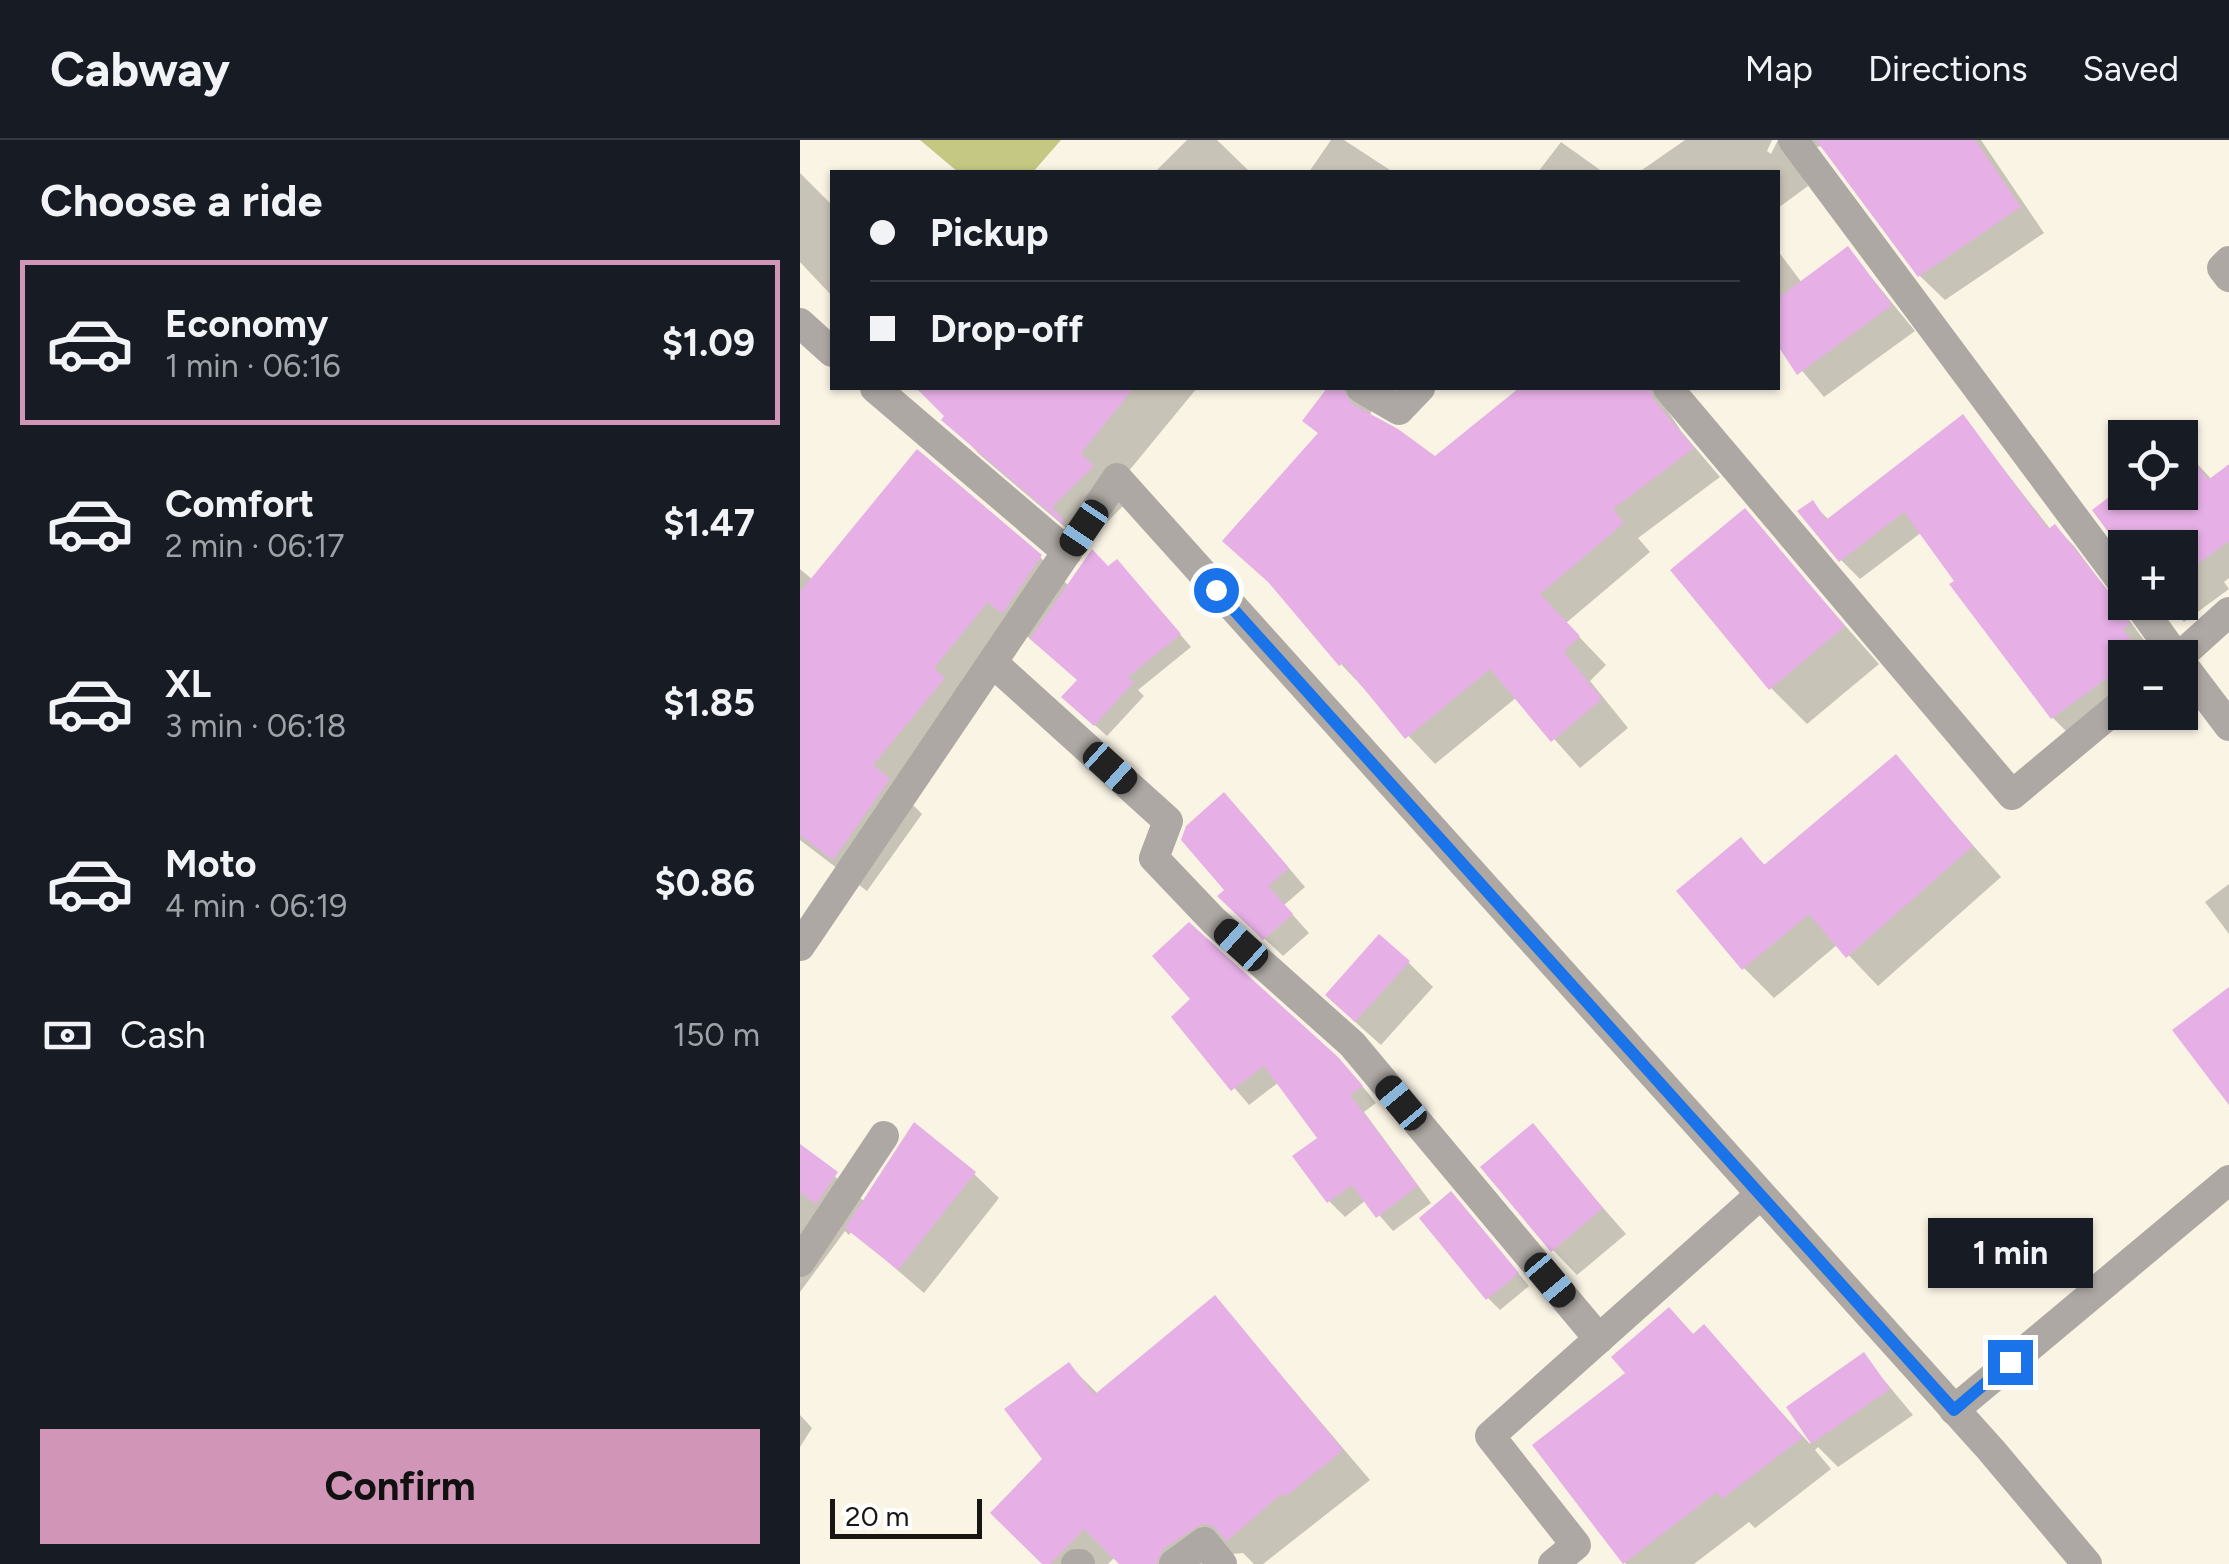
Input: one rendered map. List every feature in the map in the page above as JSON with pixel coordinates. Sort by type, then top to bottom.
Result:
[{"type":"street","points":[[1793,140],[2108,563]]},
{"type":"street","points":[[2229,261],[2222,268],[2229,277]]},
{"type":"street","points":[[800,322],[830,350]]},
{"type":"street","points":[[877,390],[1068,552]]},
{"type":"street","points":[[1364,390],[1399,410],[1418,390]]},
{"type":"street","points":[[1670,390],[2012,795],[2108,715]]},
{"type":"street","points":[[800,946],[1116,478],[1954,1410],[2087,1564]]},
{"type":"street","points":[[2198,640],[2229,612]]},
{"type":"street","points":[[993,663],[1168,821],[1154,858],[1214,920],[1352,1044],[1599,1339]]},
{"type":"street","points":[[2198,685],[2229,726]]},
{"type":"street","points":[[800,1262],[884,1136]]},
{"type":"street","points":[[1954,1410],[2229,1180]]},
{"type":"street","points":[[1553,1564],[1576,1545],[1490,1436],[1760,1195]]},
{"type":"street","points":[[1174,1564],[1204,1542],[1222,1564]]},
{"type":"green space","points":[[920,140],[1061,140],[1035,170],[956,170]]},
{"type":"building","points":[[1816,140],[1975,140],[2021,207],[1918,277]]},
{"type":"building","points":[[1848,246],[1892,305],[1797,375],[1780,349],[1780,297]]},
{"type":"building","points":[[918,390],[1132,390],[1081,453],[1094,466],[1052,507],[1065,521],[1063,524],[941,420],[944,416]]},
{"type":"building","points":[[1325,390],[1343,390],[1352,404],[1398,429],[1435,456],[1517,390],[1651,390],[1654,400],[1694,448],[1613,509],[1624,523],[1540,594],[1580,636],[1564,652],[1602,699],[1551,742],[1490,669],[1405,739],[1343,663],[1339,666],[1268,582],[1222,541],[1318,433],[1302,421]]},
{"type":"building","points":[[1963,414],[2048,529],[2055,524],[2108,590],[2108,620],[2128,620],[2130,624],[2123,629],[2131,640],[2108,640],[2108,677],[2051,719],[1949,584],[1954,581],[1904,512],[1839,562],[1797,511],[1813,500],[1826,520]]},
{"type":"building","points":[[917,449],[1042,555],[1002,614],[988,602],[934,668],[945,678],[873,765],[890,779],[833,860],[800,835],[800,592]]},
{"type":"building","points":[[2229,464],[2229,541],[2198,564],[2198,530],[2108,532],[2092,510],[2108,498],[2108,510],[2198,510],[2198,466],[2208,480]]},
{"type":"building","points":[[1745,508],[1845,626],[1769,690],[1670,570]]},
{"type":"building","points":[[1092,549],[1108,566],[1117,559],[1181,634],[1128,677],[1134,682],[1094,726],[1061,697],[1077,680],[1030,639]]},
{"type":"building","points":[[1896,754],[1973,846],[1846,958],[1809,914],[1742,970],[1676,891],[1741,837],[1764,865]]},
{"type":"building","points":[[1224,792],[1289,868],[1268,886],[1293,914],[1263,940],[1217,896],[1224,890],[1181,840],[1186,826]]},
{"type":"building","points":[[1189,922],[1338,1057],[1363,1086],[1350,1095],[1418,1186],[1376,1218],[1352,1185],[1327,1203],[1292,1156],[1317,1138],[1264,1066],[1231,1091],[1171,1017],[1190,999],[1152,956]]},
{"type":"building","points":[[1379,934],[1410,961],[1355,1022],[1325,995]]},
{"type":"building","points":[[2229,987],[2229,1105],[2172,1030]]},
{"type":"building","points":[[914,1122],[976,1172],[898,1270],[845,1228]]},
{"type":"building","points":[[1533,1123],[1603,1208],[1551,1252],[1480,1167]]},
{"type":"building","points":[[800,1144],[838,1172],[816,1204],[800,1192]]},
{"type":"building","points":[[1451,1191],[1519,1273],[1486,1300],[1419,1218]]},
{"type":"building","points":[[1215,1295],[1343,1450],[1285,1497],[1282,1493],[1227,1541],[1212,1525],[1201,1524],[1163,1549],[1156,1564],[1119,1564],[1084,1529],[1050,1564],[1042,1564],[990,1513],[1042,1459],[1004,1409],[1069,1362],[1094,1395]]},
{"type":"building","points":[[1669,1307],[1693,1334],[1704,1324],[1803,1437],[1722,1499],[1717,1492],[1623,1564],[1532,1445],[1625,1373],[1611,1357]]},
{"type":"building","points":[[1864,1352],[1890,1389],[1811,1444],[1786,1407]]},
{"type":"route","points":[[1216,590],[1954,1410],[2010,1362]]}]
